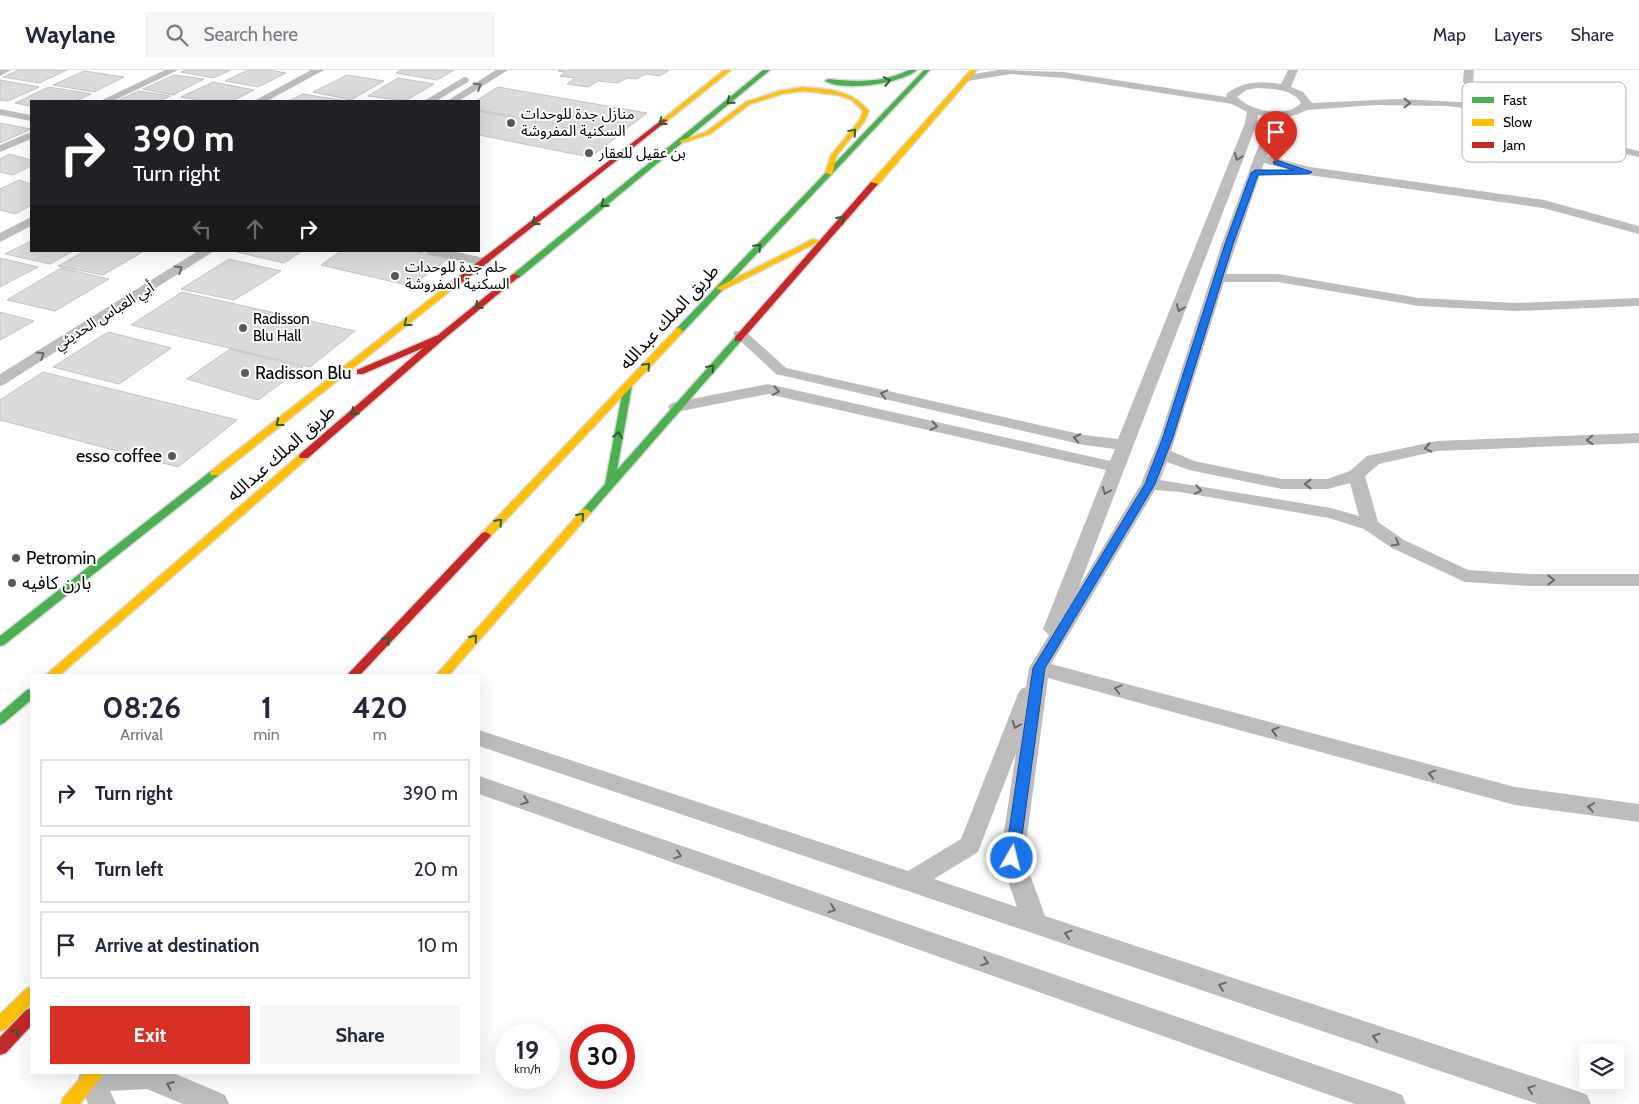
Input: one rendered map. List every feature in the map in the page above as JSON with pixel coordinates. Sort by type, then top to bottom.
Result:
[{"type":"main road","points":[[0,642],[728,70]]},
{"type":"main road","name":"طريق الملك عبدالله","points":[[53,674],[441,337],[767,70]]},
{"type":"main road","points":[[818,77],[842,83],[875,84],[904,77],[914,70]]},
{"type":"main road","name":"طريق الملك عبدالله","points":[[355,674],[926,70]]},
{"type":"main road","points":[[443,674],[740,334],[971,74]]},
{"type":"main road","points":[[682,141],[710,132],[738,110],[766,94],[800,88],[836,92],[850,96],[861,103],[866,111],[862,121],[834,155],[829,173]]},
{"type":"main road","points":[[550,222],[557,205]]},
{"type":"main road","points":[[720,288],[826,237]]},
{"type":"main road","points":[[538,256],[544,239]]},
{"type":"main road","points":[[324,388],[441,337]]},
{"type":"main road","points":[[610,483],[627,386]]},
{"type":"main road","points":[[0,720],[30,694]]},
{"type":"main road","points":[[0,1024],[30,995]]},
{"type":"main road","points":[[0,1048],[30,1016]]},
{"type":"main road","points":[[70,1104],[94,1076]]},
{"type":"street","points":[[0,73],[6,70]]},
{"type":"street","points":[[261,100],[319,70]]},
{"type":"street","points":[[454,100],[504,70]]},
{"type":"street","points":[[1076,70],[1234,97],[1253,110],[1280,114],[1296,112],[1306,107],[1343,103],[1462,103]]},
{"type":"street","points":[[1285,88],[1292,70]]},
{"type":"street","points":[[148,71],[168,72]]},
{"type":"street","points":[[971,74],[1011,71],[1064,75],[1234,97]]},
{"type":"street","points":[[107,100],[168,72]]},
{"type":"street","points":[[1258,85],[1264,74]]},
{"type":"street","points":[[431,100],[471,75]]},
{"type":"street","points":[[1234,97],[1243,87],[1258,85],[1285,88],[1299,94],[1306,100],[1306,107]]},
{"type":"street","points":[[1299,94],[1336,96],[1446,92]]},
{"type":"street","points":[[910,882],[970,845],[1248,132],[1253,110]]},
{"type":"street","points":[[0,112],[30,118]]},
{"type":"street","points":[[1035,923],[1012,858],[1039,668],[1150,484],[1168,437],[1218,278],[1233,262],[1258,165],[1272,126],[1280,114]]},
{"type":"street","points":[[0,149],[30,135]]},
{"type":"street","points":[[1626,151],[1639,154]]},
{"type":"street","points":[[1258,165],[1544,204],[1639,230]]},
{"type":"street","points":[[0,238],[30,222]]},
{"type":"street","name":"أبي العباس الحديثي","points":[[0,366],[185,252]]},
{"type":"street","name":"أبي العباس الحديثي","points":[[0,381],[206,252]]},
{"type":"street","points":[[437,252],[484,262]]},
{"type":"street","points":[[1233,262],[1278,278]]},
{"type":"street","points":[[1218,278],[1278,278],[1419,302],[1515,306],[1639,302]]},
{"type":"street","points":[[740,334],[781,371],[1084,440],[1125,445]]},
{"type":"street","points":[[676,407],[768,389],[1116,467]]},
{"type":"street","points":[[1161,453],[1189,465],[1282,484],[1328,484],[1356,475],[1373,460],[1436,446],[1639,438]]},
{"type":"street","points":[[1356,475],[1370,525]]},
{"type":"street","points":[[1150,484],[1180,487],[1331,513],[1370,525],[1398,544],[1465,576],[1530,580],[1639,580]]},
{"type":"street","points":[[1039,668],[1516,796],[1639,813]]},
{"type":"street","points":[[480,738],[1577,1104]]},
{"type":"street","points":[[480,785],[1392,1104]]},
{"type":"street","points":[[102,1104],[94,1076],[148,1076],[215,1104]]},
{"type":"building","points":[[19,70],[67,70],[39,83],[3,77]]},
{"type":"building","points":[[186,70],[231,70],[213,78],[181,72]]},
{"type":"building","points":[[248,70],[269,70],[286,73],[258,87],[225,81]]},
{"type":"building","points":[[401,70],[454,70],[437,80],[396,73]]},
{"type":"building","points":[[559,70],[669,70],[660,76],[646,74],[636,79],[627,78],[618,83],[598,81],[588,87],[567,84],[575,78],[560,76],[565,72]]},
{"type":"building","points":[[84,71],[124,77],[94,92],[53,85]]},
{"type":"building","points":[[174,75],[204,79],[173,95],[143,89]]},
{"type":"building","points":[[347,75],[384,81],[351,100],[313,92]]},
{"type":"building","points":[[398,78],[434,84],[407,100],[368,96]]},
{"type":"building","points":[[0,80],[39,87],[8,101],[0,100]]},
{"type":"building","points":[[213,82],[254,90],[234,100],[199,100],[181,97]]},
{"type":"building","points":[[49,87],[91,94],[78,100],[30,100],[30,106],[15,103]]},
{"type":"building","points":[[498,87],[647,113],[618,135],[480,110],[480,100],[478,100]]},
{"type":"building","points":[[139,91],[170,96],[162,100],[119,100]]},
{"type":"building","points":[[303,94],[340,100],[290,100]]},
{"type":"building","name":"منازل جدة للوحدات السكنية المفروشة","points":[[480,111],[617,137],[590,157],[480,135]]},
{"type":"building","points":[[0,123],[30,129],[30,129],[0,143]]},
{"type":"building","points":[[9,154],[30,160],[30,166],[13,175],[0,172],[0,159]]},
{"type":"building","points":[[19,180],[30,184],[30,206],[16,214],[0,210],[0,189]]},
{"type":"building","points":[[30,242],[30,252],[71,252],[50,264],[5,254]]},
{"type":"building","points":[[83,252],[142,252],[103,275],[58,266]]},
{"type":"building","points":[[237,252],[300,252],[284,263]]},
{"type":"building","name":"حلم جدة للوحدات السكنية المفروشة","points":[[340,252],[418,252],[448,259],[411,286],[321,265]]},
{"type":"building","points":[[0,258],[38,267],[0,287]]},
{"type":"building","points":[[229,259],[281,271],[234,300],[181,289]]},
{"type":"building","points":[[61,268],[109,279],[55,311],[7,300]]},
{"type":"building","name":"Radisson Blu Hall","points":[[182,292],[355,331],[310,367],[131,325]]},
{"type":"building","points":[[0,312],[34,321],[0,340]]},
{"type":"building","points":[[108,332],[171,348],[119,384],[53,367]]},
{"type":"building","name":"Radisson Blu","points":[[230,349],[303,367],[258,400],[187,379]]},
{"type":"building","points":[[43,372],[237,420],[178,467],[0,420],[0,400]]},
{"type":"traffic: fast","points":[[516,276],[767,70]]},
{"type":"traffic: fast","points":[[828,81],[850,83],[883,82],[914,70]]},
{"type":"traffic: fast","points":[[679,331],[927,70]]},
{"type":"traffic: fast","points":[[586,512],[738,339]]},
{"type":"traffic: fast","points":[[610,483],[627,386]]},
{"type":"traffic: fast","points":[[0,642],[215,473]]},
{"type":"traffic: fast","points":[[0,720],[30,694]]},
{"type":"traffic: slow","points":[[665,120],[728,70]]},
{"type":"traffic: slow","points":[[874,184],[974,70]]},
{"type":"traffic: slow","points":[[682,141],[708,133],[748,103],[781,92],[803,89],[839,93],[854,99],[866,111],[862,121],[834,155],[829,173]]},
{"type":"traffic: slow","points":[[720,288],[816,241]]},
{"type":"traffic: slow","points":[[215,473],[451,287]]},
{"type":"traffic: slow","points":[[486,535],[679,331]]},
{"type":"traffic: slow","points":[[53,674],[304,456]]},
{"type":"traffic: slow","points":[[443,674],[586,512]]},
{"type":"traffic: slow","points":[[0,1024],[30,995]]},
{"type":"traffic: slow","points":[[69,1104],[95,1074]]},
{"type":"traffic: jam","points":[[451,287],[665,120]]},
{"type":"traffic: jam","points":[[738,339],[874,184]]},
{"type":"traffic: jam","points":[[304,456],[441,337],[516,276]]},
{"type":"traffic: jam","points":[[360,372],[441,337]]},
{"type":"traffic: jam","points":[[354,674],[486,535]]},
{"type":"traffic: jam","points":[[0,1048],[30,1016]]},
{"type":"place","name":"منازل جدة للوحدات السكنية المفروشة","points":[[511,123]]},
{"type":"place","name":"بن عقيل للعقار","points":[[589,153]]},
{"type":"place","name":"حلم جدة للوحدات السكنية المفروشة","points":[[395,276]]},
{"type":"place","name":"Radisson Blu Hall","points":[[243,328]]},
{"type":"place","name":"Radisson Blu","points":[[245,373]]},
{"type":"place","name":"esso coffee","points":[[172,456]]},
{"type":"place","name":"Petromin","points":[[16,558]]},
{"type":"place","name":"بارن كافيه","points":[[12,583]]},
{"type":"route","points":[[1012,858],[1039,668],[1150,484],[1168,437],[1229,244],[1255,173],[1308,172],[1276,162]]}]
